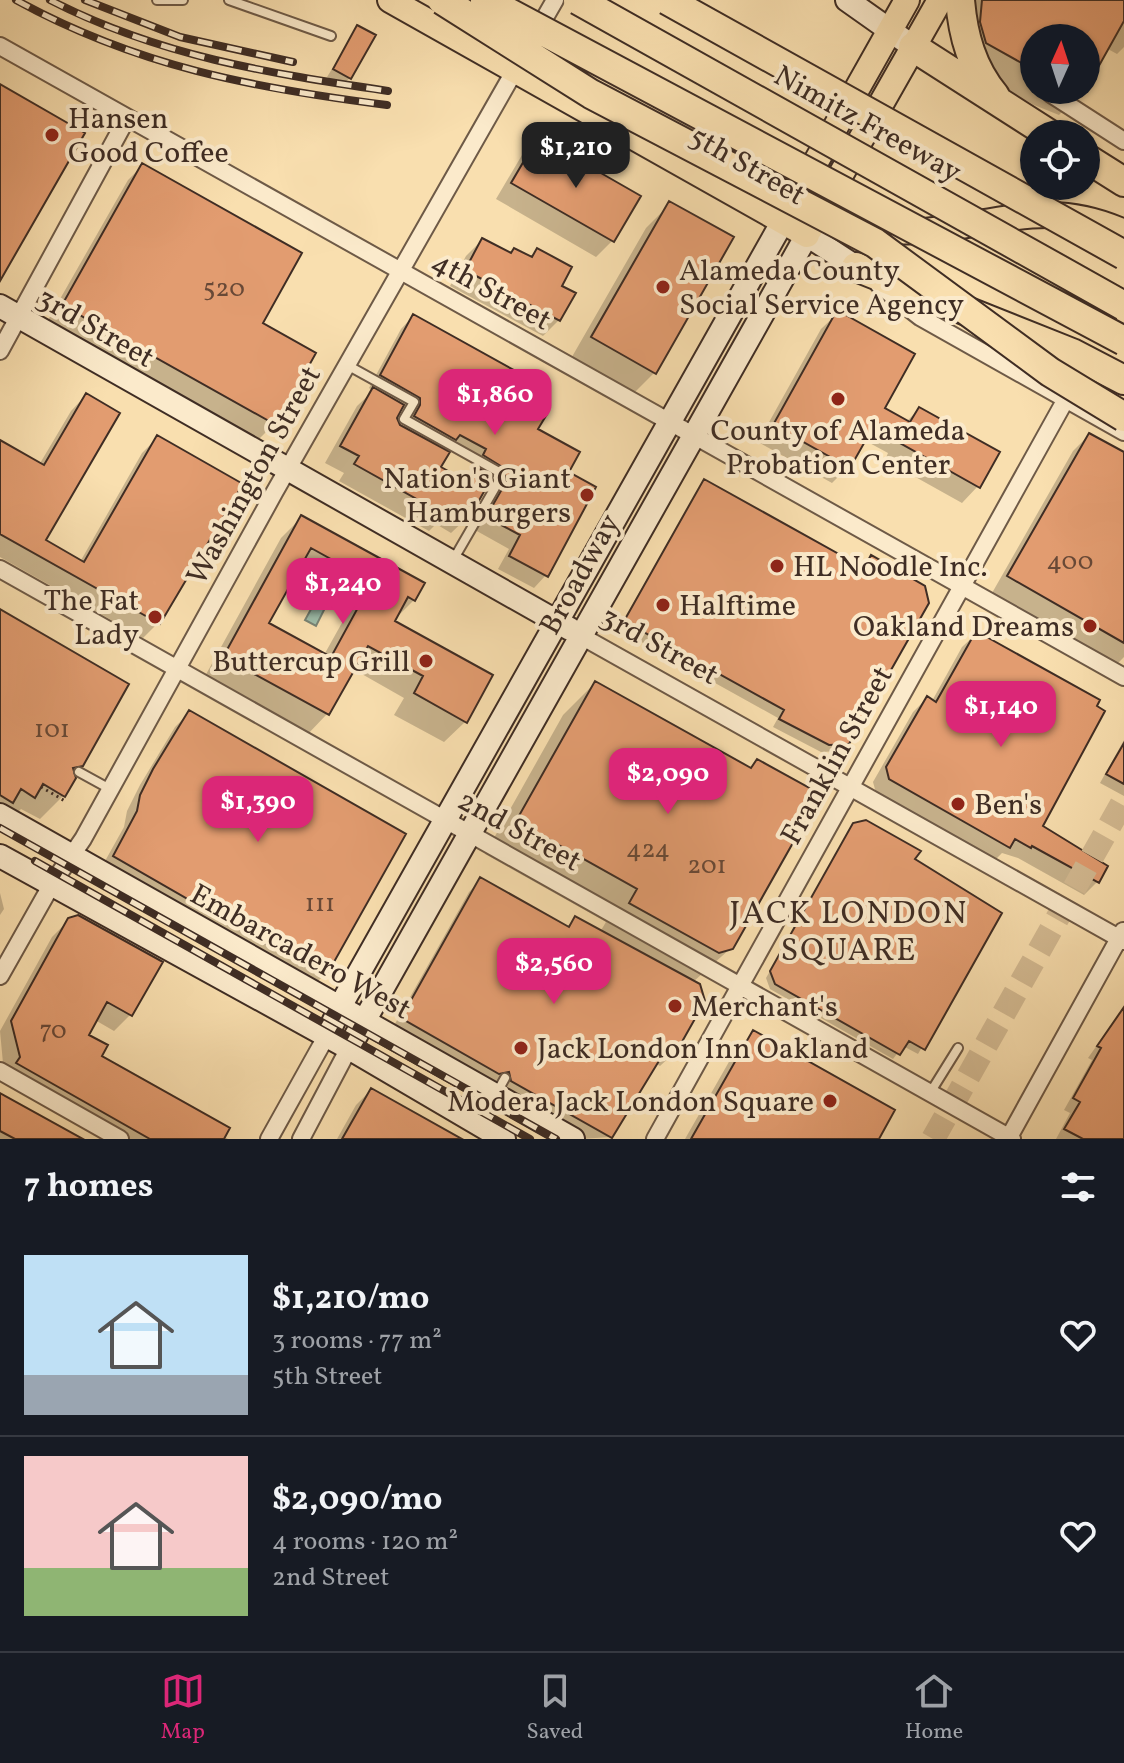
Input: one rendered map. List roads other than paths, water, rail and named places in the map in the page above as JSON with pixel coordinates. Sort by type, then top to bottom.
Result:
[{"type":"highway","points":[[442,0],[591,94],[875,243],[1050,372],[1124,417]]},
{"type":"highway","points":[[485,0],[1124,341]]},
{"type":"highway","name":"Nimitz Freeway","points":[[578,0],[1124,306]]},
{"type":"highway","name":"Nimitz Freeway","points":[[667,0],[1124,255]]},
{"type":"highway","points":[[960,0],[969,48],[979,76],[1000,103]]},
{"type":"highway","points":[[913,47],[1027,120]]},
{"type":"highway","points":[[1100,167],[1122,180]]},
{"type":"highway","points":[[856,267],[1072,353],[1124,380]]},
{"type":"main road","name":"5th Street","points":[[390,0],[807,235]]},
{"type":"main road","name":"Broadway","points":[[783,221],[907,0]]},
{"type":"main road","name":"Broadway","points":[[807,235],[940,0]]},
{"type":"main road","points":[[807,235],[838,230],[904,233],[1052,213],[1081,216],[1124,232]]},
{"type":"street","name":"Washington Street","points":[[0,976],[52,884],[73,857],[287,470],[555,0]]},
{"type":"street","points":[[847,0],[913,47]]},
{"type":"street","name":"4th Street","points":[[0,46],[1124,677]]},
{"type":"street","points":[[1067,104],[1124,141]]},
{"type":"street","points":[[0,351],[9,311],[127,118]]},
{"type":"street","name":"Broadway","points":[[269,1139],[340,1007],[783,221]]},
{"type":"street","name":"Broadway","points":[[301,1139],[349,1048],[807,235]]},
{"type":"street","name":"5th Street","points":[[807,235],[856,267],[920,317],[1124,432]]},
{"type":"street","name":"3rd Street","points":[[9,311],[451,563],[1122,936]]},
{"type":"street","points":[[1066,399],[1093,391],[1124,408]]},
{"type":"street","name":"Franklin Street","points":[[655,1139],[1066,399]]},
{"type":"street","name":"2nd Street","points":[[0,569],[1010,1138]]},
{"type":"street","name":"Embarcadero West","points":[[0,815],[340,1007],[501,1086],[573,1139]]},
{"type":"street","name":"Embarcadero West","points":[[0,856],[327,1035],[504,1139]]},
{"type":"street","points":[[1010,1138],[1122,936]]},
{"type":"street","points":[[0,1071],[120,1139]]},
{"type":"lane","points":[[157,0],[183,0]]},
{"type":"lane","points":[[229,0],[331,36]]},
{"type":"lane","points":[[347,365],[414,402],[404,419],[499,472],[500,479],[451,563]]},
{"type":"lane","points":[[79,772],[111,789]]},
{"type":"lane","points":[[930,1093],[958,1048]]},
{"type":"tunnel","points":[[933,1139],[1124,800]]},
{"type":"railway","points":[[16,0],[106,42],[196,71],[289,91],[387,105]]},
{"type":"railway","points":[[50,0],[91,19],[173,49],[257,69],[388,91]]},
{"type":"railway","points":[[85,0],[180,37],[293,62]]},
{"type":"railway","points":[[0,828],[556,1139]]},
{"type":"railway","points":[[35,861],[530,1139]]},
{"type":"place","name":"Hansen Good Coffee","points":[[52,135]]},
{"type":"place","name":"Alameda County Social Service Agency","points":[[663,287]]},
{"type":"place","name":"County of Alameda Probation Center","points":[[838,399]]},
{"type":"place","name":"Nation's Giant Hamburgers","points":[[587,495]]},
{"type":"place","name":"HL Noodle Inc.","points":[[777,566]]},
{"type":"place","name":"Halftime","points":[[663,605]]},
{"type":"place","name":"The Fat Lady","points":[[155,617]]},
{"type":"place","name":"Oakland Dreams","points":[[1090,626]]},
{"type":"place","name":"Buttercup Grill","points":[[426,661]]},
{"type":"place","name":"Ben's","points":[[958,804]]},
{"type":"place","name":"Merchant's","points":[[675,1006]]},
{"type":"place","name":"Jack London Inn Oakland","points":[[521,1048]]},
{"type":"place","name":"Modera Jack London Square","points":[[830,1101]]},
{"type":"district","name":"JACK LONDON SQUARE","points":[[849,930]]}]
